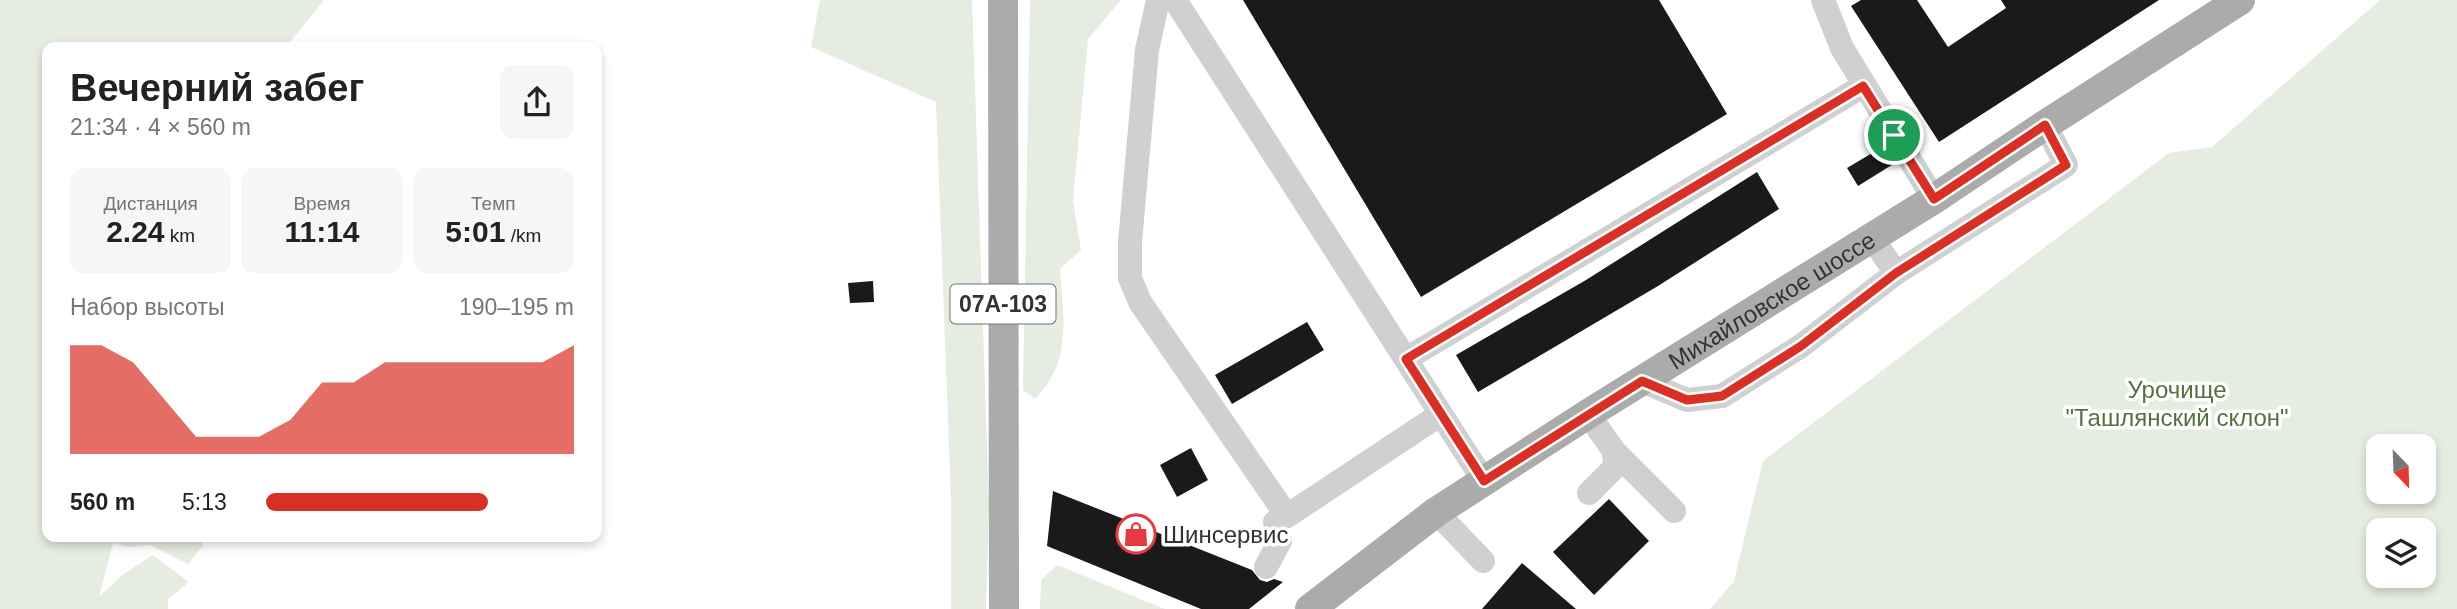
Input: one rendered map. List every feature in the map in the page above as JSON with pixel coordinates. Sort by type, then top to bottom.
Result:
[{"type":"main road","name":"07А-103","points":[[1003,0],[1004,609]]},
{"type":"main road","name":"Михайловское шоссе","points":[[1310,609],[1436,512],[1934,199],[2240,0]]},
{"type":"main road","points":[[1337,609],[1399,540]]},
{"type":"lane","points":[[1158,0],[1147,50],[1130,242],[1130,278],[1140,302],[1287,516]]},
{"type":"lane","points":[[1175,0],[1484,481]]},
{"type":"lane","points":[[1823,0],[1842,48],[1863,86],[1934,199]]},
{"type":"lane","points":[[1406,359],[1863,86]]},
{"type":"lane","points":[[1642,381],[1687,400],[1722,396],[1801,346],[1896,273],[2066,165],[2045,125]]},
{"type":"lane","points":[[1872,237],[1896,273]]},
{"type":"lane","points":[[1266,567],[1280,541],[1275,522],[1441,414]]},
{"type":"lane","points":[[1588,414],[1614,451],[1674,511]]},
{"type":"lane","points":[[1589,493],[1615,467],[1614,451]]},
{"type":"lane","points":[[1436,512],[1483,561]]},
{"type":"green space","points":[[0,0],[324,0],[290,42],[42,42],[42,542],[203,542],[203,546],[188,564],[150,545],[128,547],[113,543],[99,597],[122,575],[153,555],[189,582],[168,599],[168,609],[0,609]]},
{"type":"green space","points":[[820,0],[972,0],[989,506],[986,609],[951,609],[951,500],[936,102],[811,47]]},
{"type":"green space","points":[[1030,0],[1121,0],[1088,39],[1073,200],[1081,250],[1060,269],[1063,338],[1060,354],[1047,384],[1035,399],[1023,390]]},
{"type":"green space","name":"Урочище \"Ташлянский склон\"","points":[[2380,0],[2457,0],[2457,609],[1710,609],[1734,581],[1763,461],[2169,153],[2212,147]]},
{"type":"green space","points":[[1057,565],[1165,609],[1040,609],[1041,580]]},
{"type":"building","points":[[1243,0],[1659,0],[1727,114],[1421,297]]},
{"type":"building","points":[[1861,0],[1917,0],[1948,47],[2006,8],[2001,0],[2159,0],[1939,142],[1851,6]]},
{"type":"building","points":[[1884,146],[1895,163],[1858,186],[1847,168]]},
{"type":"building","points":[[1757,172],[1779,209],[1658,286],[1478,392],[1456,355],[1586,280]]},
{"type":"building","points":[[873,281],[874,302],[850,303],[848,283]]},
{"type":"building","points":[[1307,322],[1324,350],[1232,404],[1215,375]]},
{"type":"building","points":[[1191,448],[1208,480],[1177,497],[1160,465]]},
{"type":"building","points":[[1053,491],[1252,570],[1260,580],[1267,582],[1274,579],[1283,582],[1249,609],[1201,609],[1047,546]]},
{"type":"building","points":[[1609,499],[1649,541],[1594,595],[1553,552]]},
{"type":"building","points":[[1522,563],[1576,609],[1482,609]]},
{"type":"place","name":"Шинсервис","points":[[1136,534]]},
{"type":"route","points":[[1863,86],[1894,135],[1934,199],[2045,125],[2066,165],[1896,273],[1801,346],[1722,396],[1687,400],[1642,381],[1484,481],[1406,359],[1863,86]]}]
